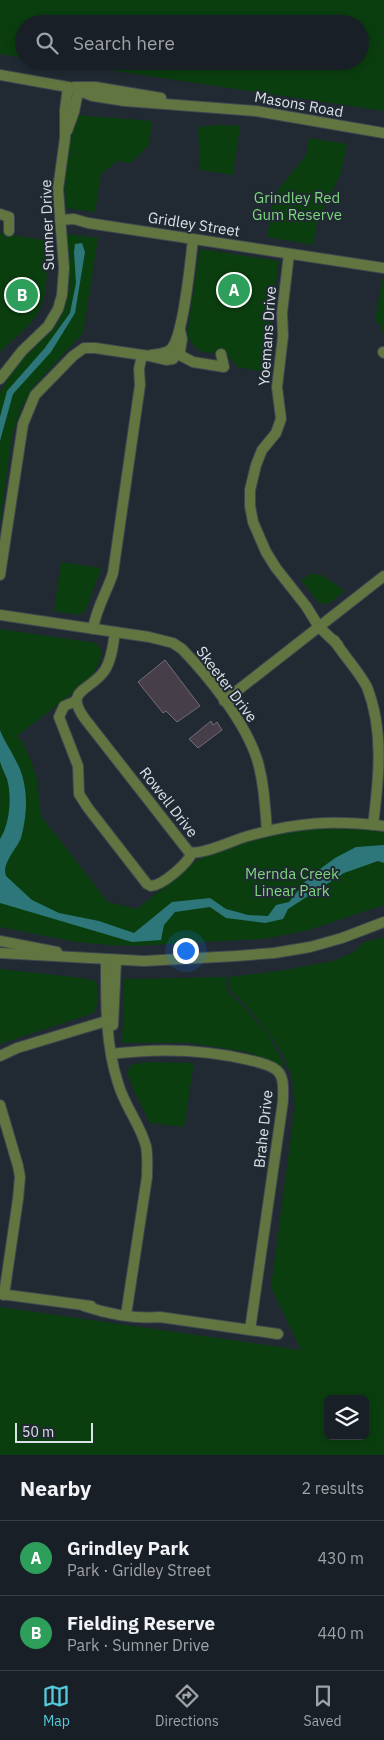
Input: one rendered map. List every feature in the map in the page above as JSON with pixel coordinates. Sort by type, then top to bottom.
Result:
[{"type":"street","name":"Masons Road","points":[[0,75],[79,89],[93,96],[272,113],[384,132]]},
{"type":"street","name":"Sumner Drive","points":[[1,376],[22,351],[48,326],[58,310],[64,282],[58,189],[65,138],[65,110],[68,87]]},
{"type":"street","name":"Sumner Drive","points":[[65,138],[74,112],[79,89]]},
{"type":"street","points":[[0,214],[9,217],[9,231]]},
{"type":"street","name":"Gridley Street","points":[[61,224],[88,223],[384,268]]},
{"type":"street","points":[[174,353],[182,346],[180,330],[194,240]]},
{"type":"street","name":"Yoemans Drive","points":[[290,254],[282,313],[283,336],[277,387],[281,419],[276,433],[262,450],[256,465],[250,490],[250,506],[253,522],[266,552],[338,645],[367,686],[376,706],[382,728],[382,753],[373,825]]},
{"type":"street","points":[[0,575],[20,438],[26,416],[35,395],[72,356],[84,348],[145,355],[174,353],[193,362],[224,367],[222,354]]},
{"type":"street","points":[[96,629],[101,602],[107,592],[113,573],[140,385],[146,370],[145,355]]},
{"type":"street","points":[[224,701],[384,576]]},
{"type":"street","name":"Skeeter Drive","points":[[0,615],[163,640],[173,643],[182,649],[242,726],[257,759],[264,788],[267,831]]},
{"type":"street","points":[[115,632],[108,664],[98,679],[79,694],[76,701],[64,706],[59,716],[78,766],[79,794],[147,884],[151,886],[162,882],[185,863],[192,853]]},
{"type":"street","name":"Rowell Drive","points":[[76,701],[78,710],[189,852],[201,852],[237,839],[298,824],[318,822],[384,826]]},
{"type":"street","points":[[0,953],[111,960],[178,960],[291,950],[335,940],[384,922]]},
{"type":"street","points":[[0,941],[87,958]]},
{"type":"street","points":[[111,960],[109,1020],[111,1054],[117,1082],[146,1146],[147,1161],[147,1177],[127,1312]]},
{"type":"street","points":[[0,1056],[17,1048],[109,1020]]},
{"type":"street","name":"Brahe Drive","points":[[111,1054],[162,1050],[213,1053],[274,1068],[279,1073],[282,1080],[283,1101],[250,1330]]},
{"type":"street","points":[[0,1105],[20,1177],[2,1295],[84,1306],[102,1312],[127,1312],[149,1318],[160,1317],[278,1334]]},
{"type":"green space","points":[[0,0],[384,0],[384,111],[108,70],[369,70],[369,15],[15,15],[15,56],[0,54]]},
{"type":"green space","points":[[77,115],[152,121],[149,145],[131,163],[118,161],[101,174],[95,212],[65,208],[66,160],[70,137]]},
{"type":"green space","points":[[240,126],[233,175],[200,170],[198,127]]},
{"type":"green space","name":"Grindley Red Gum Reserve","points":[[309,138],[347,144],[341,173],[317,223],[313,245],[267,237],[274,195],[306,155]]},
{"type":"green space","points":[[0,233],[43,240],[46,260],[46,281],[43,301],[34,319],[0,352]]},
{"type":"green space","points":[[67,234],[98,238],[83,333],[34,386],[21,408],[12,436],[0,523],[0,392],[15,367],[57,325],[69,292]]},
{"type":"green space","points":[[202,249],[279,261],[271,315],[274,334],[269,373],[238,367],[226,354],[202,351],[197,349],[190,341],[187,334],[199,253]]},
{"type":"green space","points":[[382,279],[384,279],[384,342],[381,325],[375,321]]},
{"type":"green space","points":[[61,562],[101,568],[86,610],[80,615],[54,611]]},
{"type":"green space","points":[[310,574],[322,575],[345,591],[328,604],[319,603],[301,580]]},
{"type":"green space","name":"Mernda Creek Linear Park","points":[[0,629],[96,643],[102,651],[100,661],[91,679],[17,736],[22,741],[30,758],[37,780],[41,816],[108,902],[137,909],[193,863],[210,853],[276,832],[338,826],[384,832],[384,905],[306,931],[262,939],[135,946],[108,945],[76,942],[0,927]]},
{"type":"green space","points":[[384,937],[384,1455],[0,1455],[0,1307],[301,1350],[271,1287],[295,1106],[293,1082],[284,1057],[276,1044],[259,1020],[230,990],[228,977],[278,971],[333,961],[354,952],[364,942]]},
{"type":"green space","points":[[0,969],[96,981],[98,997],[94,1013],[0,1044]]},
{"type":"green space","points":[[226,977],[227,991],[267,1032],[286,1068],[247,1052],[190,1043],[122,1043],[124,979]]},
{"type":"green space","points":[[147,1062],[194,1063],[184,1127],[150,1123],[127,1073],[131,1065]]},
{"type":"shaded area","points":[[82,243],[85,252],[75,313],[51,352],[13,394],[0,441],[0,417],[7,391],[44,349],[70,313],[76,283],[75,244]]},
{"type":"shaded area","points":[[0,730],[21,771],[26,798],[21,838],[7,862],[6,876],[32,900],[59,913],[99,921],[134,933],[172,902],[210,898],[226,909],[248,915],[268,916],[276,905],[289,902],[308,878],[335,858],[356,847],[384,845],[384,863],[378,861],[344,873],[288,909],[283,919],[265,923],[226,918],[210,907],[175,912],[164,925],[161,940],[132,942],[0,903],[0,839],[6,826],[10,802],[9,786],[0,761]]},
{"type":"building","points":[[165,660],[200,706],[177,722],[166,711],[163,713],[138,682]]},
{"type":"building","points":[[211,721],[213,725],[217,722],[222,730],[198,748],[189,739]]},
{"type":"place","name":"Grindley Park","points":[[234,290]]},
{"type":"place","name":"Fielding Reserve","points":[[22,295]]}]
